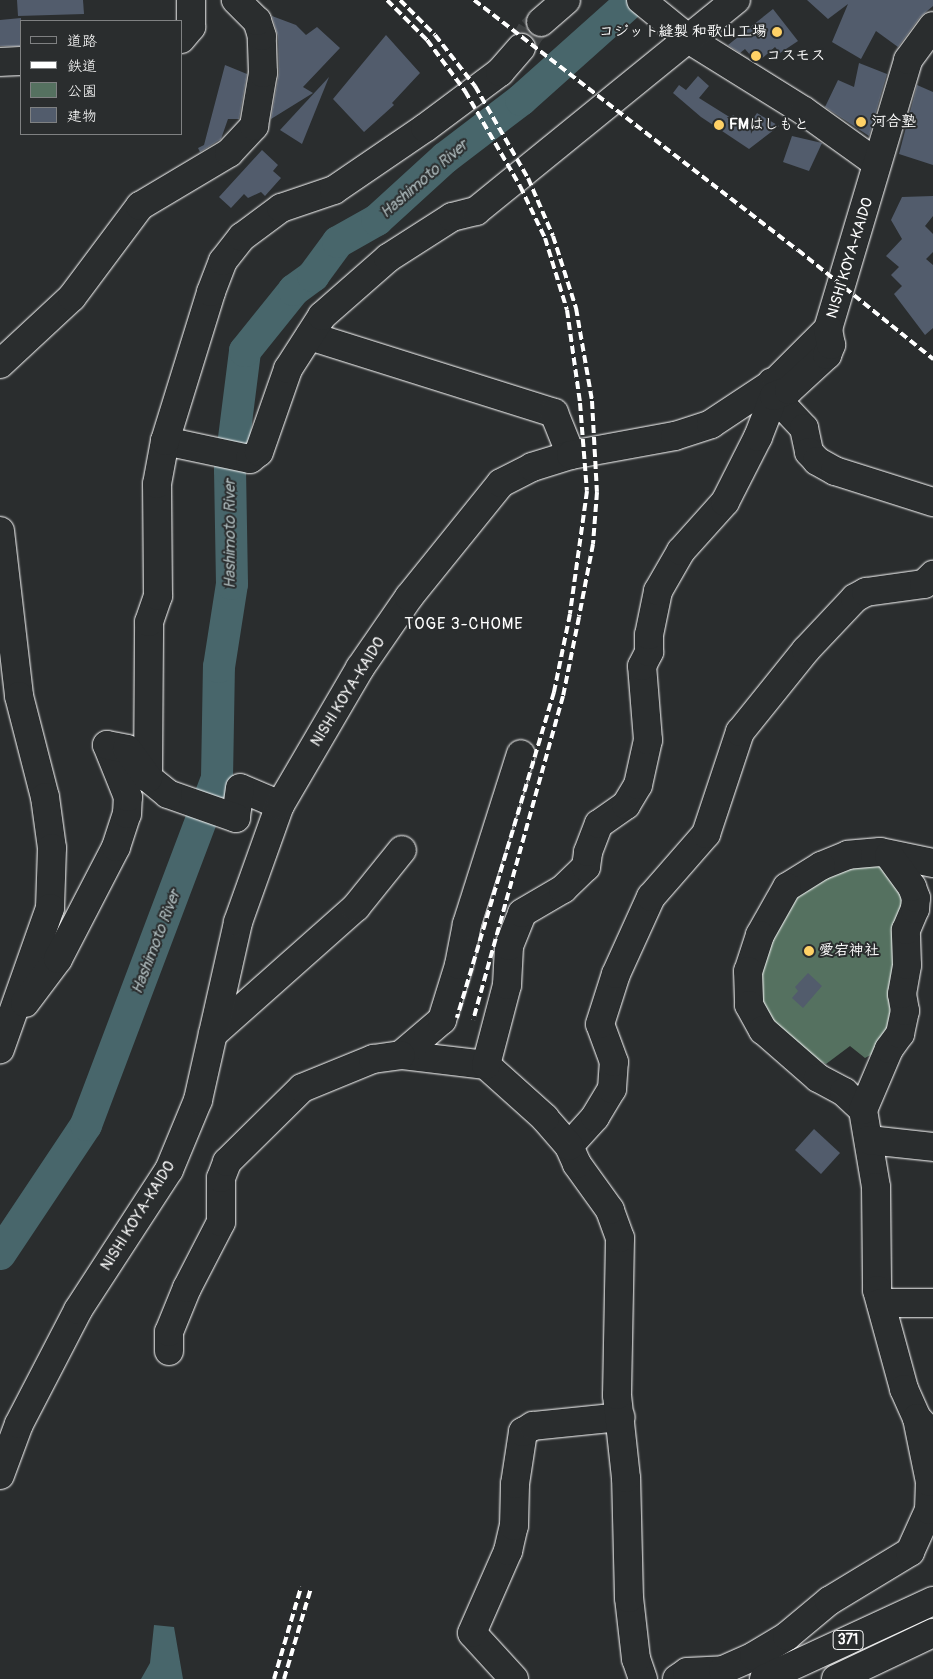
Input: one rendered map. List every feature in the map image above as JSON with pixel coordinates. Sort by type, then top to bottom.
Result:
[{"type":"main road","points":[[182,38],[191,26],[190,0]]},
{"type":"main road","points":[[0,364],[72,297],[140,206],[230,154],[254,126],[263,73],[262,36],[257,21],[236,0]]},
{"type":"main road","points":[[541,22],[566,0]]},
{"type":"main road","points":[[641,0],[690,40],[804,111],[876,162]]},
{"type":"main road","points":[[165,441],[250,459],[258,452],[288,369],[322,316],[388,258],[452,217],[476,210],[690,40],[736,0]]},
{"type":"main road","name":"NISHI KOYA-KAIDO","points":[[0,1475],[19,1424],[78,1310],[169,1170],[198,1100],[238,922],[280,805],[360,668],[409,598],[500,482],[532,467],[571,455],[675,436],[711,424],[773,389],[828,329],[858,236],[876,162],[890,127],[908,60],[933,26]]},
{"type":"main road","points":[[158,786],[149,622],[158,596],[158,484],[165,441],[210,292],[223,261],[242,237],[281,208],[334,190],[426,128],[500,72],[521,48]]},
{"type":"main road","points":[[310,336],[554,413],[571,455]]},
{"type":"main road","points":[[773,389],[804,428],[809,452],[817,462],[835,470],[933,502]]},
{"type":"main road","points":[[486,1065],[507,985],[509,946],[522,913],[575,879],[586,867],[588,852],[599,824],[626,806],[634,795],[647,753],[642,666],[649,652],[649,635],[658,591],[681,551],[725,502],[758,437],[773,389]]},
{"type":"main road","points":[[0,531],[19,696],[45,797],[52,848],[50,908],[0,1049]]},
{"type":"main road","points":[[569,1146],[595,1117],[612,1089],[614,1062],[600,1024],[616,974],[651,897],[706,834],[740,732],[806,650],[855,598],[866,592],[924,584],[933,575]]},
{"type":"main road","points":[[10,1022],[58,959],[116,848],[127,814],[128,797],[107,745],[127,749],[158,786],[236,818],[240,788],[280,805]]},
{"type":"main road","points":[[401,1055],[442,1020],[459,965],[467,924],[521,754]]},
{"type":"main road","points":[[213,1034],[356,907],[402,850]]},
{"type":"main road","points":[[863,1110],[844,1092],[818,1078],[763,1030],[749,1005],[748,971],[760,935],[787,887],[821,866],[848,855],[880,852],[933,863]]},
{"type":"main road","points":[[677,1679],[687,1672],[722,1670],[754,1656],[787,1636],[829,1601],[910,1552],[929,1510],[930,1482],[925,1426],[904,1389],[877,1290],[878,1228],[863,1110],[889,1049],[900,1034],[906,1011],[902,994],[907,965],[906,930],[916,898],[912,887],[889,855]]},
{"type":"main road","points":[[169,1351],[169,1332],[187,1288],[221,1222],[221,1178],[227,1162],[302,1088],[373,1059],[401,1055],[486,1065],[545,1118],[569,1146],[577,1164],[610,1210],[620,1238],[617,1395],[621,1417],[629,1598],[636,1660],[643,1679]]},
{"type":"main road","points":[[868,1140],[933,1147]]},
{"type":"main road","points":[[881,1303],[933,1303]]},
{"type":"main road","points":[[514,1679],[472,1633],[508,1551],[514,1526],[515,1484],[523,1432],[533,1426],[621,1417]]},
{"type":"main road","name":"371","points":[[764,1679],[933,1602]]},
{"type":"main road","name":"371","points":[[836,1679],[933,1633]]},
{"type":"green space","points":[[880,854],[906,881],[904,1008],[876,1052],[865,1058],[850,1046],[826,1064],[781,1042],[759,999],[762,937],[789,889]]},
{"type":"water","points":[[154,1625],[174,1627],[183,1679],[141,1679],[150,1663]]},
{"type":"building","points":[[17,0],[83,0],[84,14],[18,16]]},
{"type":"building","points":[[807,0],[933,0],[933,6],[920,17],[898,47],[876,31],[861,59],[832,42],[848,4],[828,19]]},
{"type":"building","points":[[773,9],[798,41],[780,53],[775,47],[757,63],[745,49],[740,53],[728,45]]},
{"type":"building","points":[[272,16],[296,25],[306,35],[317,27],[340,48],[303,87],[313,93],[271,119],[279,73],[278,36]]},
{"type":"building","points":[[21,18],[20,46],[0,46],[0,20]]},
{"type":"building","points":[[386,35],[420,73],[392,103],[394,105],[364,132],[333,99]]},
{"type":"building","name":"河合塾","points":[[859,63],[887,74],[869,136],[825,107],[838,80],[854,87]]},
{"type":"building","points":[[225,65],[247,74],[239,119],[228,119],[221,139],[200,152],[198,148],[204,145]]},
{"type":"building","points":[[698,76],[709,86],[699,98],[731,118],[733,115],[749,125],[757,113],[779,126],[749,149],[701,117],[673,93],[679,85],[686,90]]},
{"type":"building","points":[[329,77],[302,144],[280,130]]},
{"type":"building","points":[[917,85],[933,92],[933,165],[899,154]]},
{"type":"building","points":[[792,136],[822,143],[809,171],[783,162]]},
{"type":"building","points":[[262,150],[278,165],[273,171],[281,178],[265,196],[261,192],[248,198],[244,194],[231,208],[219,197]]},
{"type":"building","points":[[933,196],[933,216],[925,226],[933,234],[933,252],[926,259],[933,265],[933,328],[925,335],[894,294],[902,286],[891,275],[899,267],[886,256],[902,239],[891,220],[902,197]]},
{"type":"building","points":[[808,973],[822,986],[803,1008],[792,998],[798,991],[795,987]]},
{"type":"building","points":[[814,1129],[840,1153],[821,1174],[795,1150]]},
{"type":"waterway","name":"Hashimoto River","points":[[0,1254],[86,1125],[217,778],[219,667],[232,584],[230,470],[245,351],[294,290],[313,276],[338,242],[377,220],[445,158],[521,100],[633,0]]},
{"type":"tunnel","points":[[521,48],[531,31],[541,22]]},
{"type":"railway","points":[[387,0],[427,40],[465,91],[520,186],[545,238],[567,310],[580,403],[587,491],[570,614],[554,692],[457,1018]]},
{"type":"railway","points":[[400,0],[435,35],[475,86],[528,178],[553,236],[576,308],[592,401],[597,492],[593,544],[579,617],[563,696],[473,1020]]},
{"type":"railway","points":[[474,0],[798,250],[933,359]]},
{"type":"railway","points":[[274,1679],[301,1587]]},
{"type":"railway","points":[[284,1679],[311,1588]]},
{"type":"place","name":"コジット縫製 和歌山工場","points":[[777,32]]},
{"type":"place","name":"コスモス","points":[[756,56]]},
{"type":"place","name":"河合塾","points":[[861,122]]},
{"type":"place","name":"FMはしもと","points":[[719,125]]},
{"type":"place","name":"愛宕神社","points":[[809,951]]},
{"type":"district","name":"TOGE 3-CHOME","points":[[464,624]]}]
